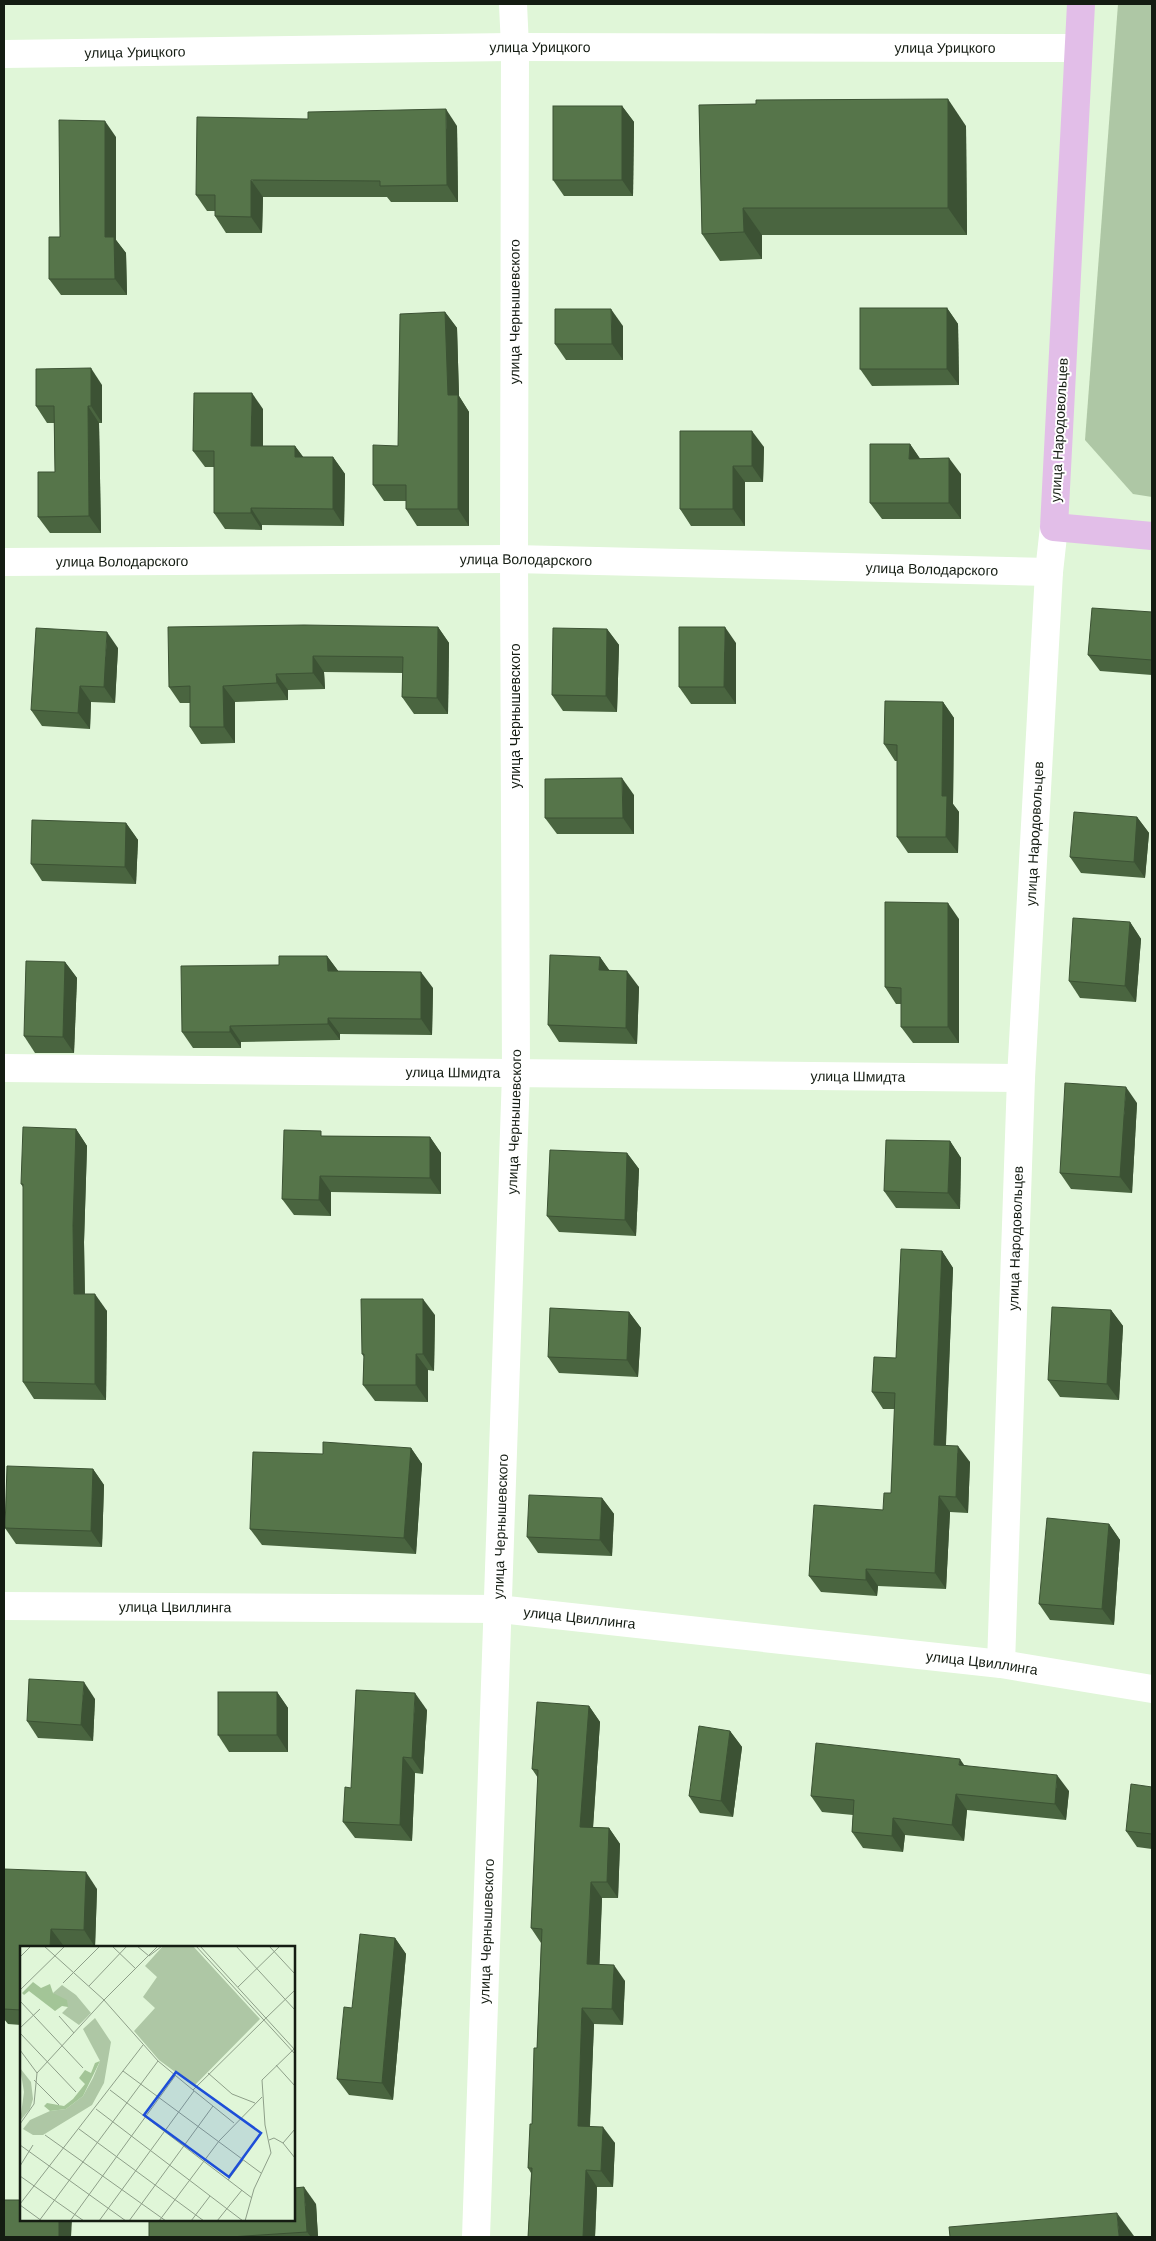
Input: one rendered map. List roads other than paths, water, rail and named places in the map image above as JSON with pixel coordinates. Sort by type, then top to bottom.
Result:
[{"type":"main road","name":"улица Народовольцев","points":[[1054,527],[1081,4]]},
{"type":"main road","points":[[1054,527],[1152,536]]},
{"type":"street","name":"улица Чернышевского","points":[[476,2237],[516,1074],[515,47],[513,4]]},
{"type":"street","name":"улица Урицкого","points":[[4,54],[515,47],[1078,48]]},
{"type":"street","name":"улица Народовольцев","points":[[1001,1664],[1021,1078],[1049,572],[1054,527]]},
{"type":"street","name":"улица Володарского","points":[[4,562],[514,559],[1049,572]]},
{"type":"street","name":"улица Шмидта","points":[[4,1068],[1021,1078]]},
{"type":"street","name":"улица Цвиллинга","points":[[4,1606],[499,1609],[1001,1664],[1152,1689]]}]
